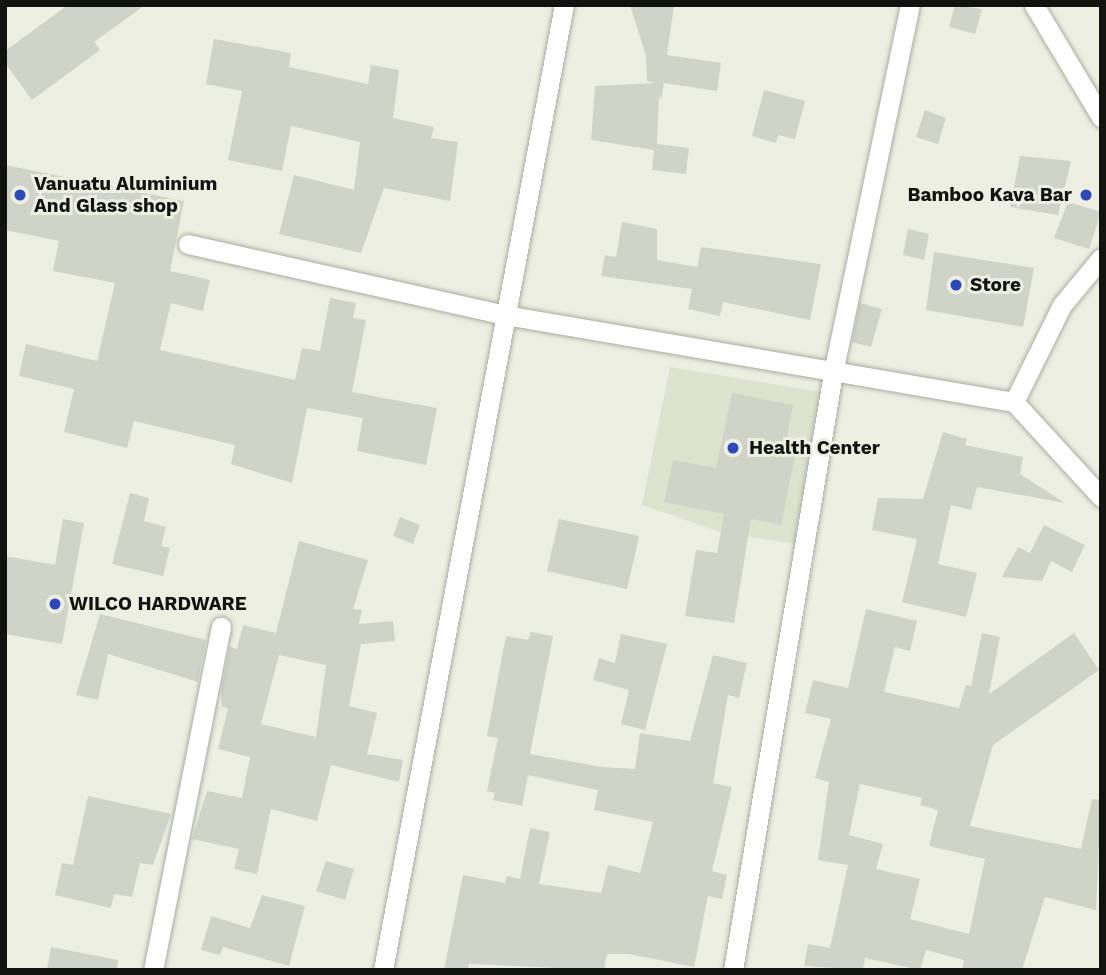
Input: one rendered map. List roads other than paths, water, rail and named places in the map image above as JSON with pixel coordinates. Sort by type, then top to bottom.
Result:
[{"type":"street","points":[[383,970],[564,5]]},
{"type":"street","points":[[733,970],[833,373],[910,5]]},
{"type":"street","points":[[1034,5],[1101,117]]},
{"type":"street","points":[[188,244],[505,315],[1014,402],[1101,497]]},
{"type":"street","points":[[1014,402],[1062,306],[1101,258]]},
{"type":"street","points":[[153,970],[221,627]]},
{"type":"place","name":"Vanuatu Aluminium And Glass shop","points":[[20,195]]},
{"type":"place","name":"Bamboo Kava Bar","points":[[1086,195]]},
{"type":"place","name":"Store","points":[[956,285]]},
{"type":"place","name":"Health Center","points":[[733,448]]},
{"type":"place","name":"WILCO HARDWARE","points":[[55,604]]}]
